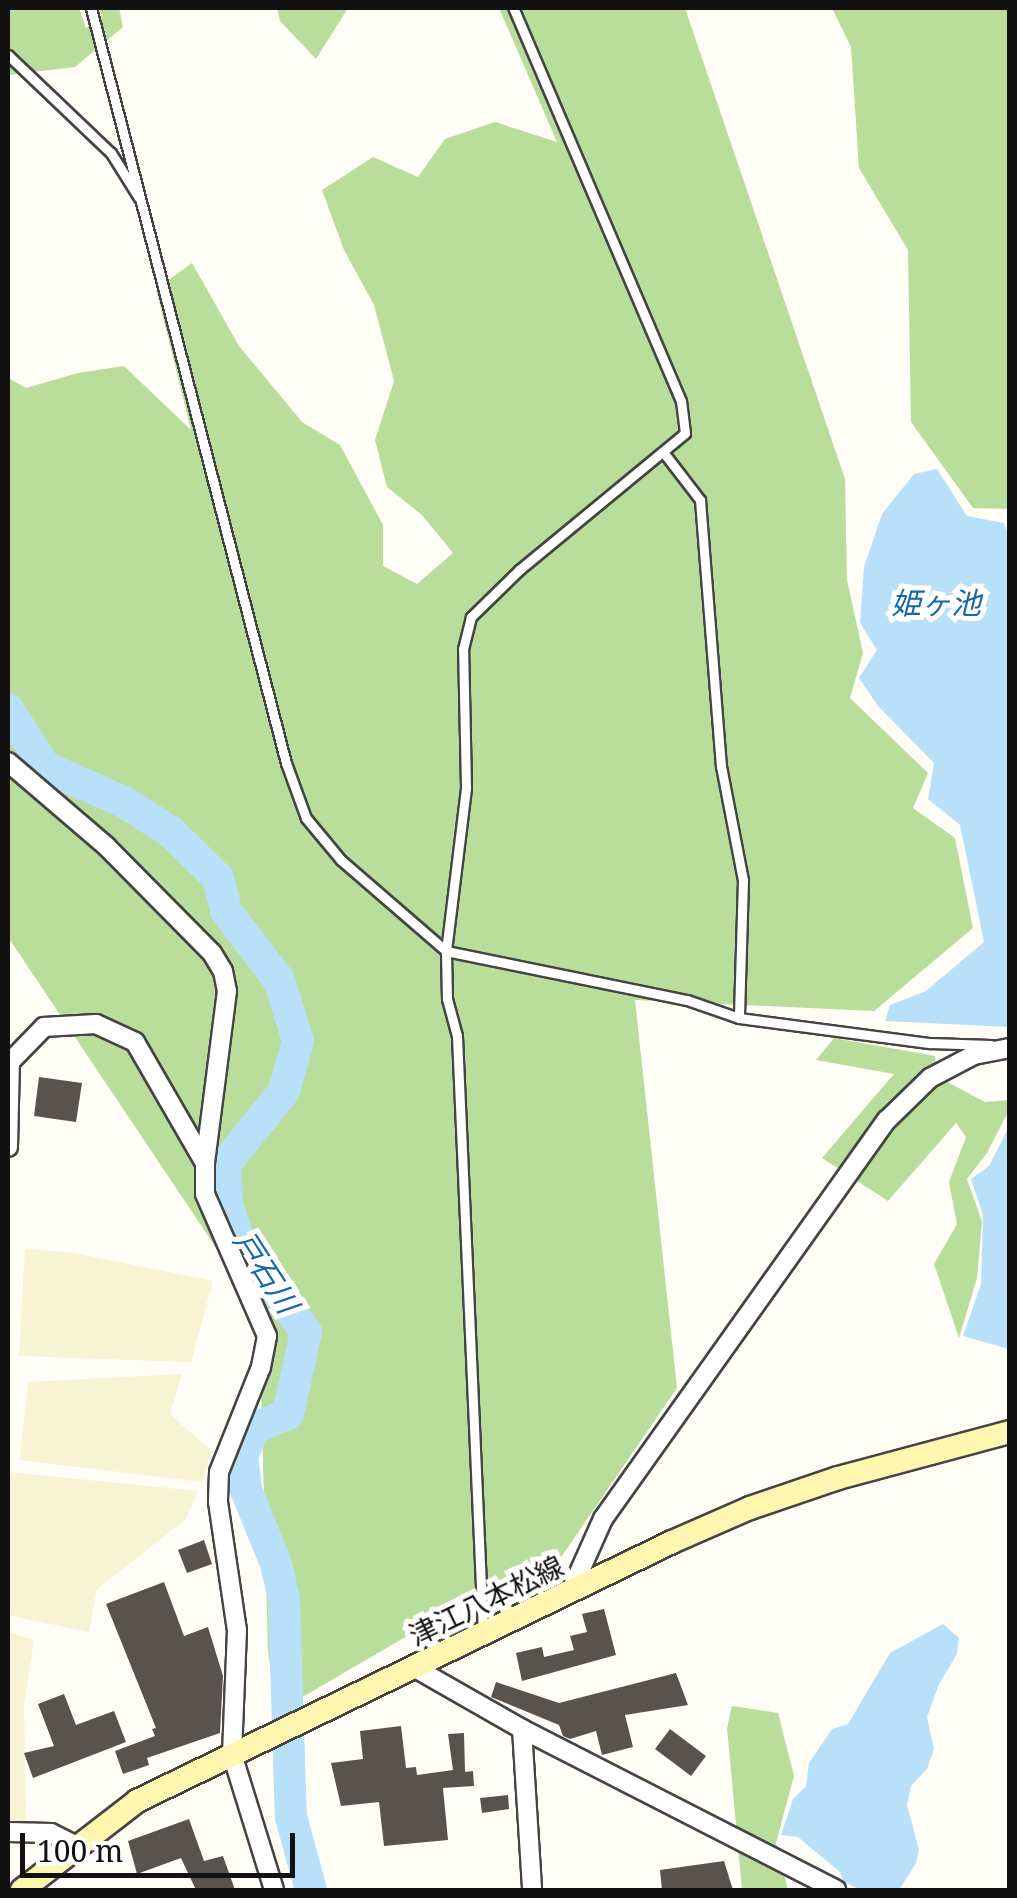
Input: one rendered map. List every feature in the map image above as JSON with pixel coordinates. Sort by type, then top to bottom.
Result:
[{"type":"main road","name":"津江八本松線","points":[[22,1890],[138,1801],[750,1508],[838,1478],[1010,1432]]},
{"type":"street","points":[[8,762],[107,847],[212,953],[223,971],[226,990],[205,1163],[205,1194],[268,1336],[261,1367],[219,1472],[218,1502],[237,1630],[240,1750],[274,1890]]},
{"type":"street","points":[[8,1147],[9,1062],[44,1028],[58,1023],[96,1024],[135,1042],[205,1163]]},
{"type":"street","points":[[570,1593],[603,1519],[886,1120],[930,1078],[974,1056],[1010,1046]]},
{"type":"street","points":[[415,1668],[522,1730],[836,1890]]},
{"type":"street","points":[[522,1730],[532,1890]]},
{"type":"street","points":[[8,1832],[50,1833],[78,1847]]},
{"type":"lane","points":[[91,8],[286,763],[306,818],[341,860],[446,951],[687,1000],[739,1018],[930,1043],[1010,1046]]},
{"type":"lane","points":[[483,1633],[457,1036],[447,999],[446,951],[466,787],[462,649],[471,617],[519,570],[686,433],[681,401],[513,8]]},
{"type":"lane","points":[[8,55],[111,153],[146,209]]},
{"type":"lane","points":[[664,453],[700,500],[720,766],[744,880],[739,1018]]},
{"type":"shaded area","points":[[25,1249],[68,1252],[213,1281],[191,1362],[19,1356]]},
{"type":"shaded area","points":[[182,1374],[170,1414],[212,1451],[202,1482],[20,1460],[28,1382]]},
{"type":"shaded area","points":[[8,1472],[198,1491],[185,1520],[97,1589],[89,1632],[8,1615]]},
{"type":"shaded area","points":[[8,1632],[34,1640],[24,1705],[26,1832],[8,1826]]},
{"type":"green space","points":[[8,8],[79,8],[86,28],[102,17],[99,8],[119,8],[123,27],[75,67],[8,75]]},
{"type":"green space","points":[[277,8],[348,8],[316,59],[280,21]]},
{"type":"green space","points":[[499,8],[685,8],[845,479],[847,580],[863,653],[850,698],[928,773],[913,808],[955,838],[973,928],[874,1011],[635,1000],[677,1388],[553,1569],[498,1583],[275,1713],[268,1649],[259,1312],[8,937],[8,378],[26,388],[78,373],[124,366],[191,430],[156,289],[192,263],[239,346],[302,422],[340,445],[383,525],[383,566],[417,584],[453,553],[422,515],[387,487],[375,440],[394,381],[374,305],[344,250],[322,190],[373,157],[418,177],[445,139],[495,122],[557,142]]},
{"type":"green space","points":[[832,8],[1009,8],[1009,509],[973,508],[911,422],[908,250],[859,168],[851,47]]},
{"type":"green space","points":[[834,1038],[935,1056],[936,1076],[985,1102],[1009,1100],[1009,1110],[987,1153],[967,1179],[982,1222],[977,1278],[959,1338],[934,1264],[957,1224],[949,1182],[966,1137],[956,1123],[888,1201],[822,1158],[894,1074],[816,1060]]},
{"type":"green space","points":[[732,1706],[778,1713],[794,1776],[776,1843],[788,1890],[742,1890],[727,1728]]},
{"type":"water","name":"姫ヶ池","points":[[937,469],[967,516],[1004,523],[1009,537],[1009,1027],[885,1021],[890,1005],[926,991],[984,942],[960,825],[928,799],[934,763],[878,706],[859,678],[877,650],[860,623],[864,567],[882,514],[914,474]]},
{"type":"water","points":[[1009,1127],[1009,1349],[963,1336],[981,1284],[983,1215],[971,1179],[989,1166]]},
{"type":"water","points":[[943,1624],[959,1638],[957,1654],[939,1684],[927,1717],[934,1749],[927,1769],[911,1786],[907,1805],[919,1850],[916,1863],[899,1890],[861,1890],[844,1882],[840,1872],[798,1837],[781,1835],[793,1799],[806,1786],[809,1763],[832,1729],[848,1724],[890,1653]]},
{"type":"building","points":[[39,1077],[82,1083],[76,1122],[34,1116]]},
{"type":"building","points":[[204,1540],[212,1564],[187,1573],[178,1550]]},
{"type":"building","points":[[164,1582],[184,1636],[208,1627],[223,1676],[220,1733],[147,1758],[149,1765],[123,1774],[115,1751],[155,1736],[152,1729],[156,1728],[106,1604]]},
{"type":"building","points":[[604,1609],[616,1655],[522,1681],[516,1653],[542,1647],[544,1657],[574,1650],[570,1636],[587,1632],[582,1614]]},
{"type":"building","points":[[676,1673],[688,1705],[625,1715],[633,1747],[602,1755],[596,1731],[570,1739],[563,1736],[559,1725],[491,1697],[496,1682],[559,1703]]},
{"type":"building","points":[[64,1694],[76,1725],[114,1711],[126,1742],[33,1778],[24,1753],[54,1746],[38,1704]]},
{"type":"building","points":[[401,1726],[406,1768],[416,1767],[417,1775],[453,1770],[448,1734],[464,1733],[465,1772],[473,1771],[474,1786],[443,1788],[448,1840],[384,1846],[379,1802],[341,1806],[331,1763],[363,1759],[360,1731]]},
{"type":"building","points":[[670,1729],[706,1756],[691,1776],[655,1749]]},
{"type":"building","points":[[508,1795],[509,1809],[482,1813],[480,1798]]},
{"type":"building","points":[[189,1819],[204,1861],[223,1856],[235,1890],[196,1890],[181,1858],[137,1874],[128,1841]]},
{"type":"building","points":[[724,1861],[733,1890],[662,1890],[660,1870]]},
{"type":"waterway","name":"戸石川","points":[[8,709],[45,767],[124,802],[171,832],[218,878],[226,911],[279,980],[298,1041],[284,1091],[225,1164],[227,1203],[239,1240],[306,1332],[288,1414],[253,1429],[242,1456],[246,1490],[276,1564],[284,1599],[291,1817],[311,1890]]}]
